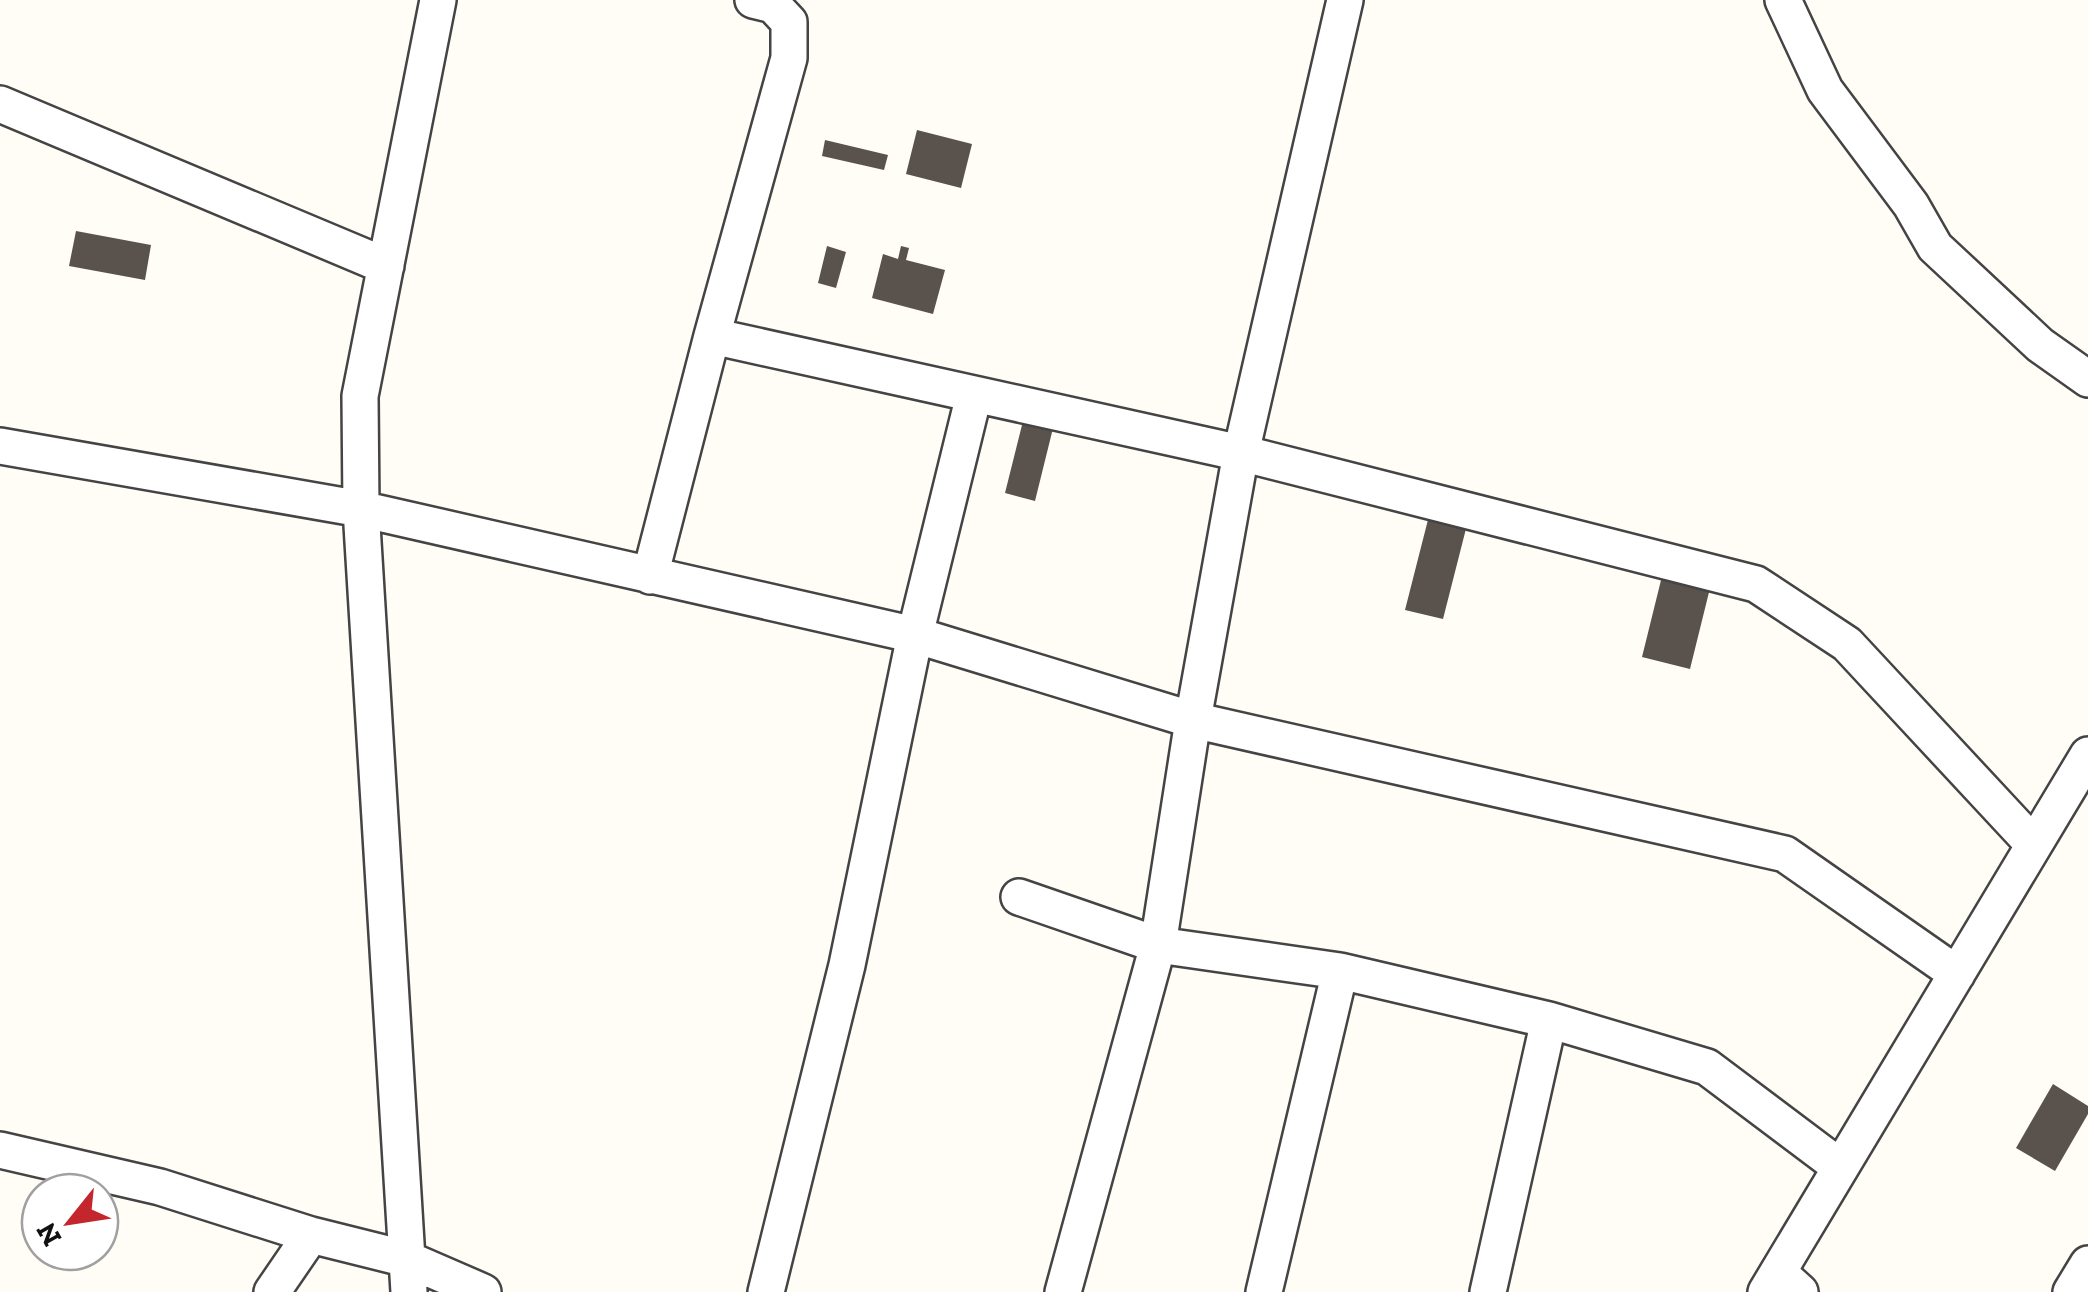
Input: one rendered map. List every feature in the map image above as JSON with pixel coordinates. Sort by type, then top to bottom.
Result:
[{"type":"street","points":[[408,1275],[362,509],[360,396],[438,0]]},
{"type":"street","points":[[650,576],[789,58],[789,22],[773,4],[753,0]]},
{"type":"street","points":[[1063,1292],[1158,944],[1241,453],[1345,0]]},
{"type":"street","points":[[1782,0],[1824,90],[1911,205],[1935,246],[2040,345],[2088,379]]},
{"type":"street","points":[[0,104],[386,266]]},
{"type":"street","points":[[712,336],[1241,453],[1756,584],[1847,644],[2034,845]]},
{"type":"street","points":[[766,1292],[847,965],[915,635],[974,395]]},
{"type":"street","points":[[0,446],[362,509],[915,635],[1193,720],[1785,854],[1956,974]]},
{"type":"street","points":[[1781,1285],[1840,1168],[2088,755]]},
{"type":"street","points":[[1019,896],[1158,944],[1340,972],[1549,1020],[1708,1067],[1840,1168]]},
{"type":"street","points":[[1264,1292],[1340,972]]},
{"type":"street","points":[[1488,1292],[1549,1020]]},
{"type":"street","points":[[0,1150],[160,1187],[311,1234],[408,1275],[483,1292]]},
{"type":"street","points":[[272,1292],[311,1234]]},
{"type":"street","points":[[2071,1292],[2088,1264]]},
{"type":"building","points":[[917,130],[972,144],[961,188],[906,174]]},
{"type":"building","points":[[825,140],[888,155],[884,170],[822,156]]},
{"type":"building","points":[[76,231],[151,245],[145,280],[69,266]]},
{"type":"building","points":[[827,246],[846,252],[836,288],[818,283]]},
{"type":"building","points":[[901,246],[909,248],[906,260],[945,270],[933,314],[872,298],[883,254],[898,259]]},
{"type":"building","points":[[1026,409],[1056,416],[1035,501],[1005,493]]},
{"type":"building","points":[[1432,504],[1470,513],[1443,619],[1405,610]]},
{"type":"building","points":[[1665,564],[1713,576],[1690,669],[1642,657]]},
{"type":"building","points":[[2053,1084],[2088,1106],[2088,1114],[2055,1171],[2016,1148]]}]
